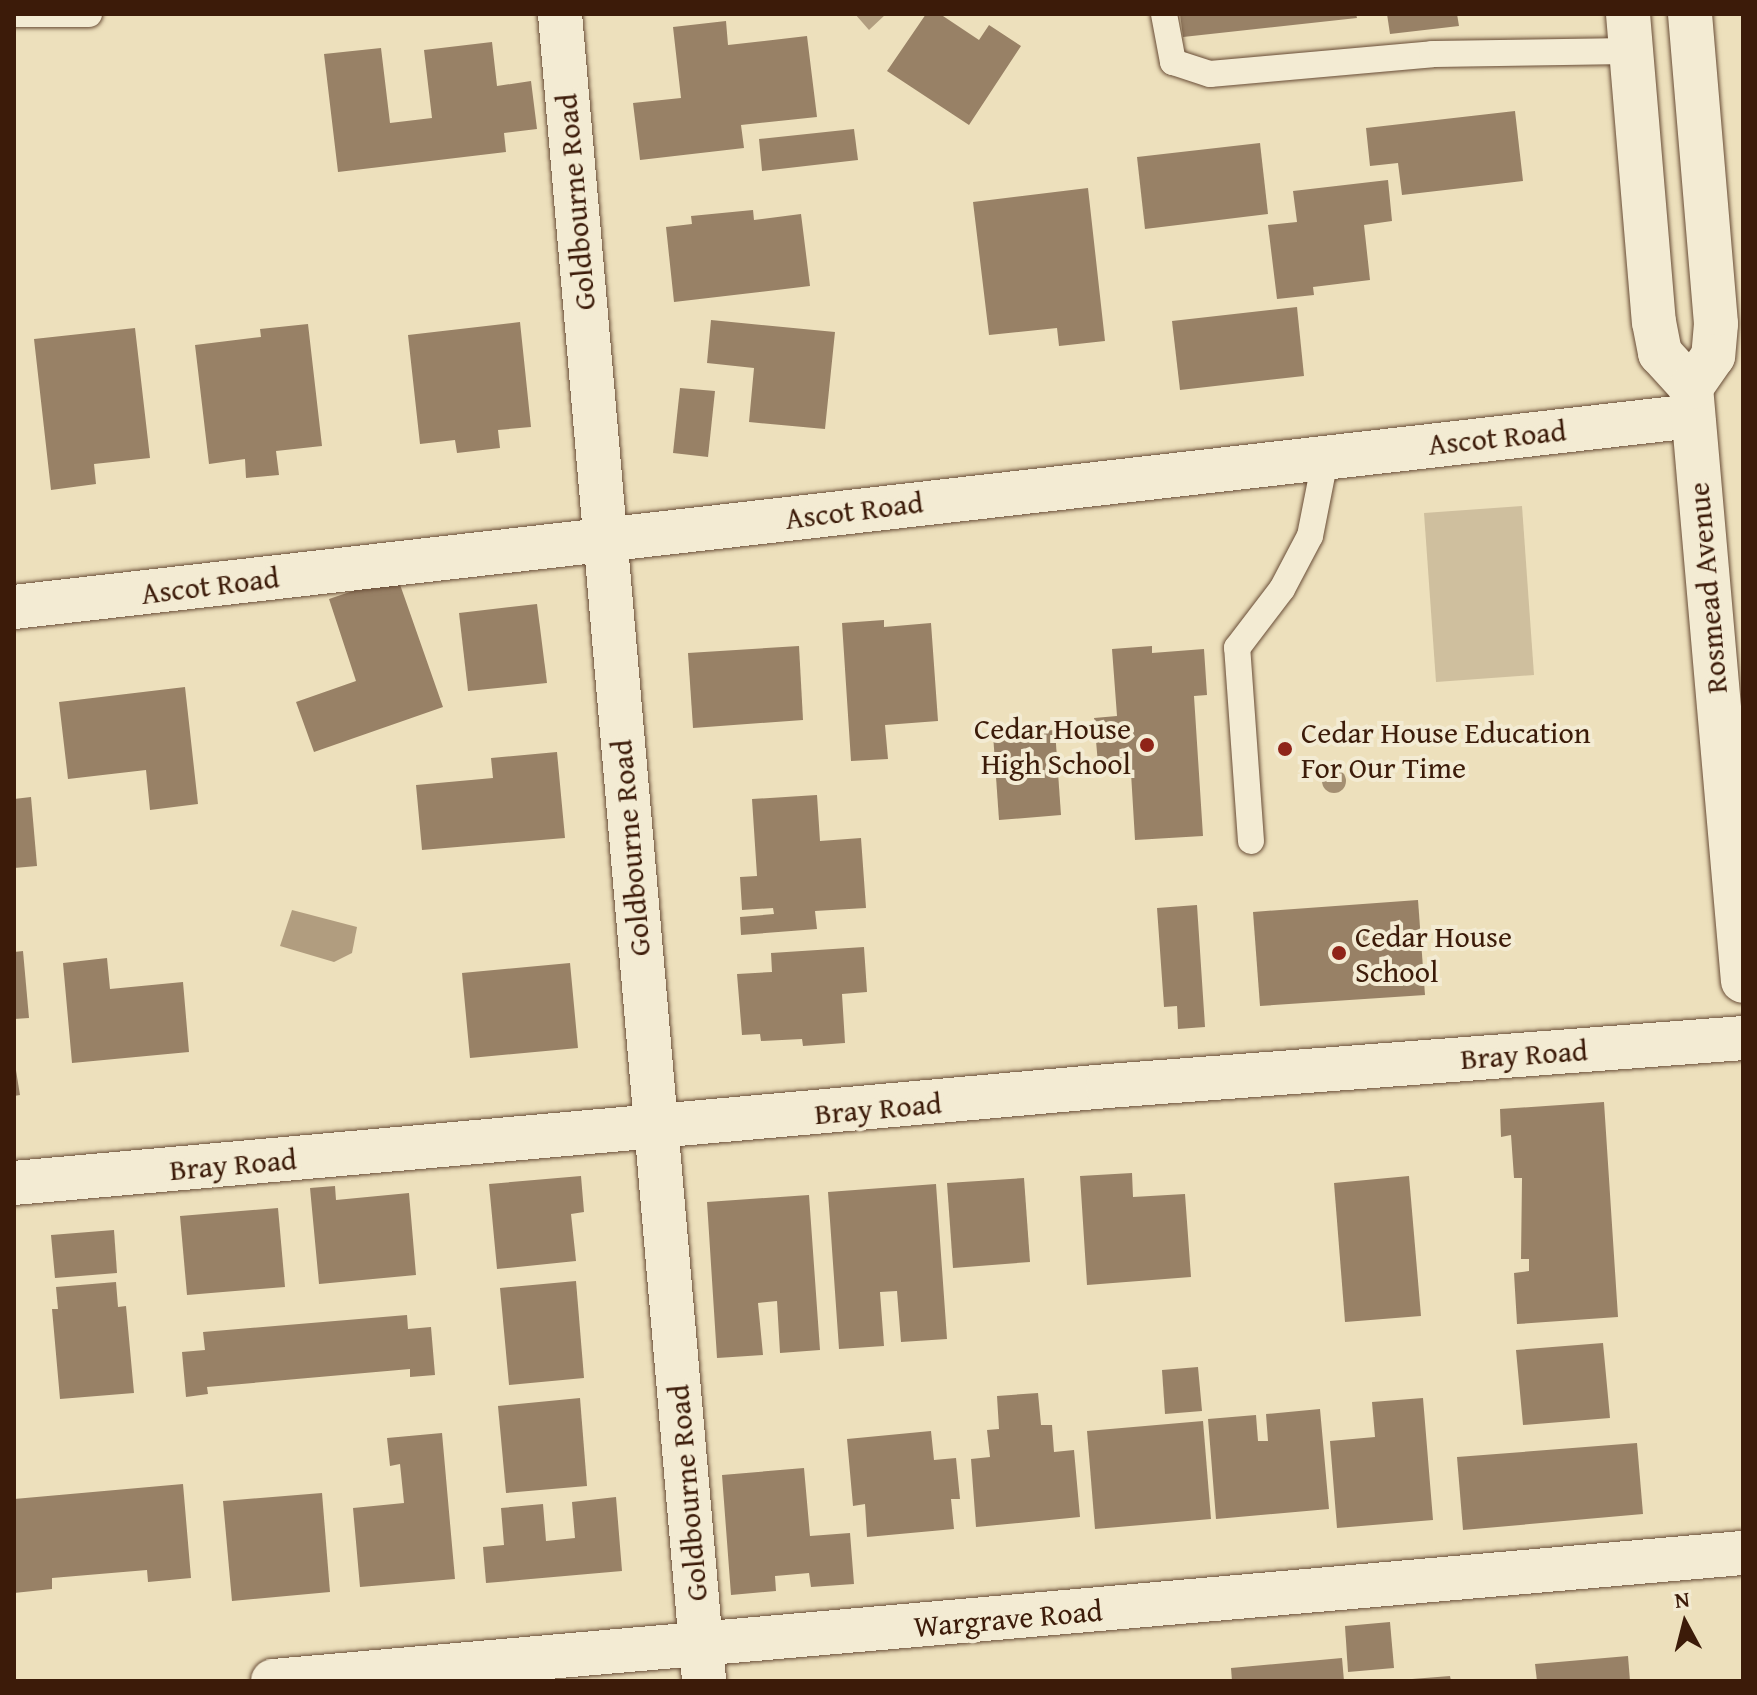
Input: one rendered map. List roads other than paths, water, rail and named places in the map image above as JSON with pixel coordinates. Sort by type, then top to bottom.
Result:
[{"type":"street","name":"Goldbourne Road","points":[[560,14],[602,540],[703,1663]]},
{"type":"street","points":[[1690,14],[1716,324],[1713,356],[1692,402]]},
{"type":"street","points":[[1630,33],[1654,322],[1660,353],[1692,402]]},
{"type":"street","name":"Ascot Road","points":[[14,607],[1326,455],[1692,402]]},
{"type":"street","name":"Rosmead Avenue","points":[[1692,402],[1743,981]]},
{"type":"street","name":"Bray Road","points":[[14,1183],[655,1129],[1124,1085],[1743,1038]]},
{"type":"street","name":"Wargrave Road","points":[[273,1681],[703,1663],[1743,1553]]},
{"type":"lane","points":[[14,14],[89,14]]},
{"type":"lane","points":[[1164,14],[1173,62],[1210,74],[1630,33]]},
{"type":"lane","points":[[1251,841],[1237,648],[1282,589],[1310,536],[1326,455]]},
{"type":"place","name":"Cedar House High School","points":[[1147,745]]},
{"type":"place","name":"Cedar House Education For Our Time","points":[[1285,749]]},
{"type":"place","name":"Cedar House School","points":[[1339,953]]}]
